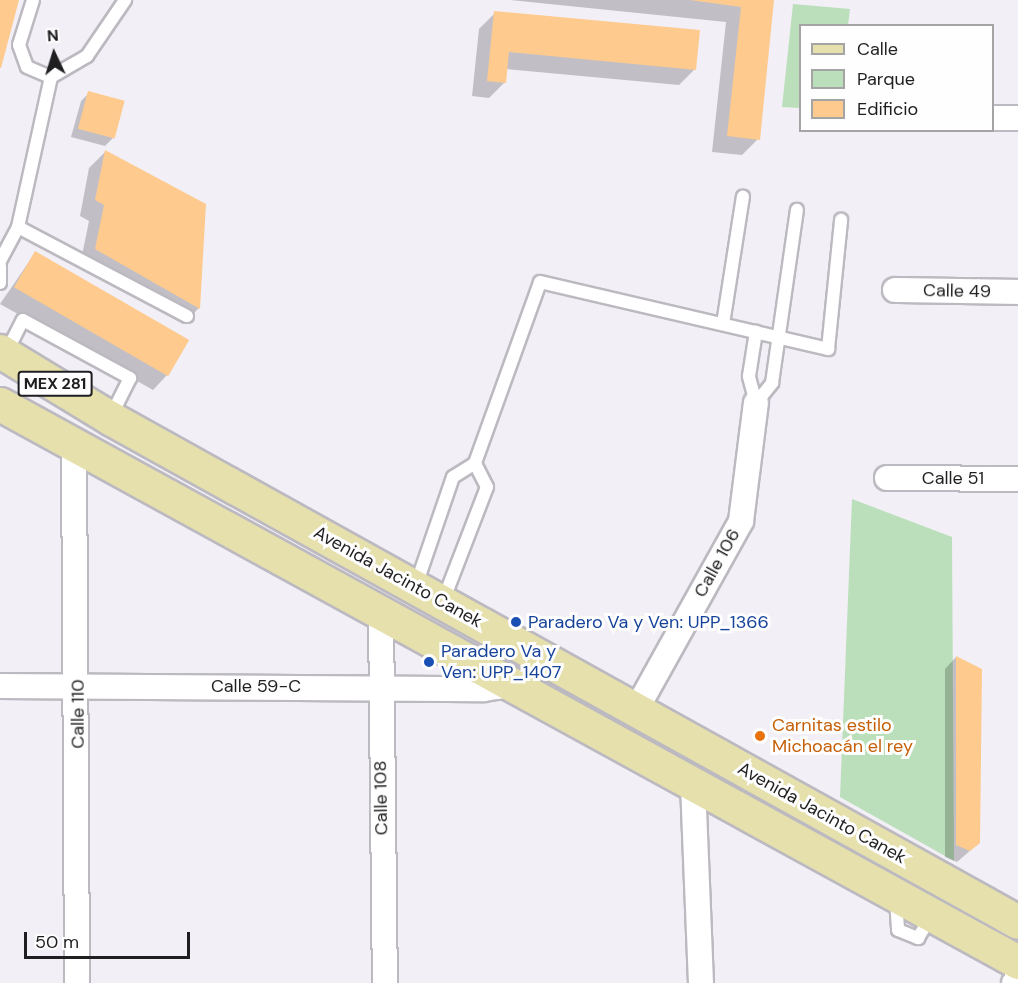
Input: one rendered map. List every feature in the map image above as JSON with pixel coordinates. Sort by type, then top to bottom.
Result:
[{"type":"main road","name":"Avenida Jacinto Canek","points":[[3,352],[110,418],[1018,922]]},
{"type":"main road","name":"Avenida Jacinto Canek","points":[[0,404],[1018,962]]},
{"type":"street","points":[[994,118],[1018,118]]},
{"type":"street","name":"Calle 49","points":[[895,290],[1018,292]]},
{"type":"street","name":"Calle 106","points":[[636,710],[741,521],[756,403]]},
{"type":"street","name":"Calle 110","points":[[74,444],[78,686],[77,983]]},
{"type":"street","name":"Calle 51","points":[[887,478],[1018,479]]},
{"type":"street","name":"Calle 108","points":[[381,613],[379,687],[385,983]]},
{"type":"street","name":"Calle 59-C","points":[[0,686],[483,689],[512,685]]},
{"type":"street","points":[[693,784],[701,983]]},
{"type":"street","points":[[1014,983],[1018,978]]},
{"type":"lane","points":[[33,0],[19,45],[27,67],[51,76]]},
{"type":"lane","points":[[0,261],[18,227],[51,76],[87,56],[125,0]]},
{"type":"lane","points":[[723,324],[743,197]]},
{"type":"lane","points":[[756,403],[772,383],[797,210]]},
{"type":"lane","points":[[429,595],[453,477],[475,462],[540,282],[828,349],[842,220]]},
{"type":"lane","points":[[18,227],[187,316]]},
{"type":"lane","points":[[0,266],[0,283]]},
{"type":"lane","points":[[3,352],[23,320],[130,378],[110,418]]},
{"type":"lane","points":[[756,332],[749,376],[756,403]]},
{"type":"lane","points":[[429,595],[487,487],[475,462]]},
{"type":"green space","points":[[793,4],[850,9],[848,24],[799,24],[799,108],[782,107]]},
{"type":"green space","points":[[852,499],[952,537],[954,861],[840,797]]},
{"type":"building","points":[[0,0],[19,0],[1,68],[0,68]]},
{"type":"building","points":[[690,0],[774,0],[760,140],[727,136],[741,7]]},
{"type":"building","points":[[494,11],[700,30],[696,70],[509,52],[506,83],[487,81]]},
{"type":"building","points":[[88,91],[125,101],[115,139],[78,129]]},
{"type":"building","points":[[105,150],[206,204],[200,309],[95,249],[104,205],[95,200]]},
{"type":"building","points":[[35,251],[189,340],[168,376],[14,287]]},
{"type":"building","points":[[956,656],[982,669],[980,843],[970,851],[956,845]]},
{"type":"place","name":"Paradero Va y Ven: UPP_1366","points":[[516,622]]},
{"type":"place","name":"Paradero Va y Ven: UPP_1407","points":[[429,662]]},
{"type":"place","name":"Carnitas estilo Michoacán el rey","points":[[760,736]]}]
